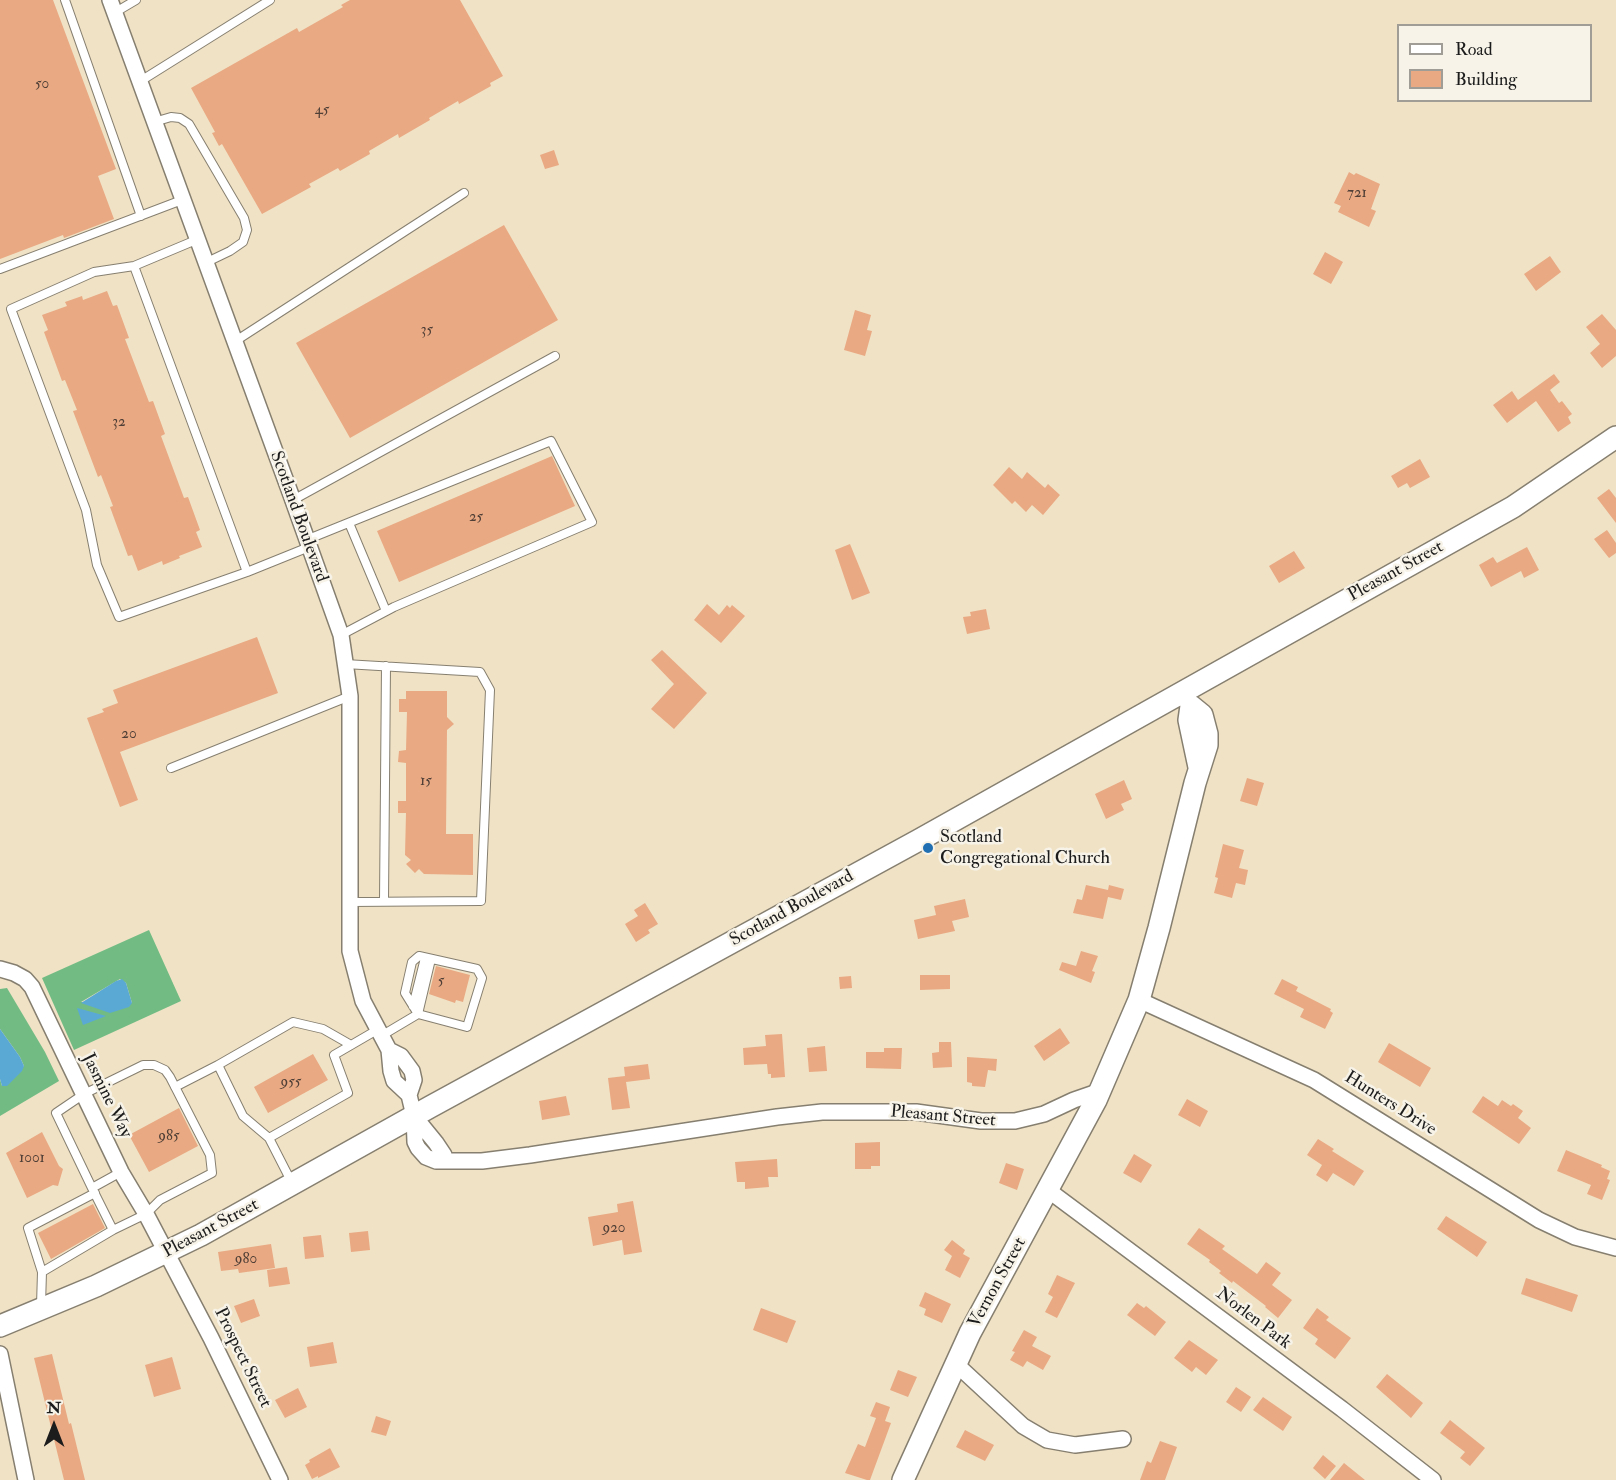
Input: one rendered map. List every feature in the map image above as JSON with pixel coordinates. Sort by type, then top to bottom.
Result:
[{"type":"main road","name":"Pleasant Street","points":[[1189,697],[1513,507],[1616,437]]},
{"type":"main road","points":[[1100,1091],[1139,1000],[1199,767],[1205,755],[1207,734],[1202,715],[1189,697]]},
{"type":"main road","name":"Scotland Boulevard","points":[[414,1116],[919,840],[1189,697]]},
{"type":"main road","name":"Vernon Street","points":[[903,1480],[980,1315],[1100,1091]]},
{"type":"main road","name":"Pleasant Street","points":[[0,1326],[166,1254],[414,1116]]},
{"type":"street","name":"Scotland Boulevard","points":[[112,6],[293,500],[340,635],[350,696],[350,951],[363,1001],[379,1033],[389,1050],[401,1056],[412,1071],[414,1080],[409,1095],[414,1116]]},
{"type":"street","name":"Jasmine Way","points":[[0,969],[14,973],[32,987],[121,1172],[166,1254]]},
{"type":"street","name":"Hunters Drive","points":[[1139,1000],[1314,1080],[1515,1207],[1557,1229],[1594,1244],[1616,1248]]},
{"type":"street","name":"Pleasant Street","points":[[414,1116],[415,1142],[426,1157],[436,1161],[482,1161],[822,1112],[916,1112],[981,1121],[1015,1121],[1044,1114],[1100,1091]]},
{"type":"street","name":"Norlen Park","points":[[1048,1190],[1342,1409],[1433,1480]]},
{"type":"street","name":"Prospect Street","points":[[166,1254],[211,1338],[280,1480]]},
{"type":"street","points":[[0,1354],[26,1480]]},
{"type":"street","points":[[956,1364],[1023,1426],[1047,1440],[1075,1445],[1123,1438]]},
{"type":"lane","points":[[65,0],[141,216]]},
{"type":"lane","points":[[112,6],[136,0]]},
{"type":"lane","points":[[139,81],[270,0]]},
{"type":"lane","points":[[154,122],[171,117],[180,118],[189,124],[244,218],[248,230],[243,242],[205,263]]},
{"type":"lane","points":[[234,342],[464,193]]},
{"type":"lane","points":[[0,269],[182,200]]},
{"type":"lane","points":[[196,240],[134,266],[94,272],[11,309],[86,510],[97,565],[119,617],[247,572],[349,523],[551,441],[592,522],[386,611],[340,635]]},
{"type":"lane","points":[[134,266],[247,572]]},
{"type":"lane","points":[[293,500],[555,356]]},
{"type":"lane","points":[[349,523],[386,611]]},
{"type":"lane","points":[[345,664],[480,672],[490,690],[481,901],[350,902]]},
{"type":"lane","points":[[384,900],[386,666]]},
{"type":"lane","points":[[171,768],[350,696]]},
{"type":"lane","points":[[269,1138],[348,1093],[334,1055],[351,1045],[418,1014],[467,1027],[482,978],[477,969],[418,957],[412,962],[405,993],[418,1014]]},
{"type":"lane","points":[[418,1014],[428,958]]},
{"type":"lane","points":[[175,1087],[293,1022],[323,1029],[351,1045]]},
{"type":"lane","points":[[42,1272],[113,1230],[146,1214],[160,1200],[212,1173],[210,1155],[175,1087],[165,1070],[154,1065],[142,1065],[84,1094],[56,1113],[113,1230]]},
{"type":"lane","points":[[218,1065],[243,1116],[269,1138],[293,1184]]},
{"type":"lane","points":[[41,1310],[42,1272],[28,1228],[121,1172]]},
{"type":"green space","points":[[149,930],[181,1001],[74,1050],[42,978]],"holes":[[[120,979],[126,983],[132,1003],[81,1002]]]},
{"type":"green space","points":[[7,988],[45,1052],[59,1081],[0,1116],[0,1079],[2,1086],[24,1066],[0,1029],[0,989]]},
{"type":"water","points":[[122,979],[126,983],[132,1003],[129,1007],[110,1013],[81,1003],[116,981]]},
{"type":"water","points":[[77,1008],[81,1009],[106,1016],[83,1025]]},
{"type":"water","points":[[0,1029],[24,1066],[7,1086],[2,1086],[0,1079]]},
{"type":"building","points":[[0,0],[53,0],[116,169],[98,176],[114,219],[0,259]]},
{"type":"building","points":[[350,0],[460,0],[503,76],[490,83],[491,86],[459,104],[458,101],[399,138],[398,134],[369,151],[370,154],[340,171],[338,168],[309,184],[311,187],[262,214],[222,144],[219,146],[212,133],[215,132],[191,88],[297,28],[299,32],[343,7],[341,5]]},
{"type":"building","points":[[554,150],[559,165],[545,169],[540,155]]},
{"type":"building","points":[[1349,172],[1380,184],[1371,209],[1376,211],[1369,227],[1338,212],[1341,206],[1334,203]]},
{"type":"building","points":[[504,225],[558,320],[350,438],[296,343]]},
{"type":"building","points":[[1325,252],[1343,262],[1331,284],[1313,274]]},
{"type":"building","points":[[1550,256],[1561,272],[1536,291],[1524,274]]},
{"type":"building","points":[[107,291],[113,306],[117,305],[129,338],[125,339],[149,402],[153,401],[165,434],[161,436],[184,498],[188,497],[200,530],[196,532],[202,547],[163,565],[162,561],[138,571],[132,555],[128,556],[110,507],[113,506],[101,475],[98,477],[73,411],[77,410],[65,380],[62,381],[44,332],[48,330],[42,315],[67,306],[65,302],[82,296],[83,300]]},
{"type":"building","points":[[855,310],[871,315],[867,330],[872,331],[865,356],[844,350]]},
{"type":"building","points":[[1602,314],[1616,330],[1616,356],[1602,368],[1590,353],[1600,344],[1586,327]]},
{"type":"building","points":[[1554,374],[1560,382],[1550,390],[1559,403],[1562,401],[1572,414],[1568,417],[1571,423],[1558,432],[1536,401],[1507,423],[1493,405],[1512,391],[1518,400]]},
{"type":"building","points":[[552,456],[575,506],[399,582],[377,531]]},
{"type":"building","points":[[1420,459],[1430,477],[1410,488],[1407,483],[1398,488],[1391,476]]},
{"type":"building","points":[[1009,467],[1022,479],[1027,472],[1045,488],[1048,484],[1060,495],[1043,515],[1032,505],[1026,512],[1015,501],[1012,504],[993,485]]},
{"type":"building","points":[[1609,489],[1616,498],[1616,523],[1597,498]]},
{"type":"building","points":[[1607,530],[1616,543],[1616,553],[1609,558],[1594,539]]},
{"type":"building","points":[[850,544],[870,593],[852,600],[835,550]]},
{"type":"building","points":[[1527,547],[1539,570],[1524,578],[1521,571],[1491,587],[1479,565],[1493,557],[1497,563]]},
{"type":"building","points":[[1294,551],[1305,568],[1279,583],[1269,566]]},
{"type":"building","points":[[707,604],[719,615],[727,605],[730,608],[732,605],[745,616],[721,643],[694,620]]},
{"type":"building","points":[[986,609],[990,629],[967,634],[963,617],[971,616],[970,612]]},
{"type":"building","points":[[257,637],[278,693],[120,752],[138,800],[120,807],[87,718],[104,712],[102,709],[118,703],[113,690]]},
{"type":"building","points":[[662,650],[707,693],[674,729],[651,709],[674,684],[651,660]]},
{"type":"building","points":[[406,691],[447,691],[447,717],[454,724],[447,730],[446,834],[473,834],[473,875],[424,874],[419,869],[415,873],[406,864],[411,860],[405,855],[406,813],[398,813],[398,801],[406,801],[406,763],[398,762],[399,751],[406,750],[407,712],[399,712],[399,699],[406,699]]},
{"type":"building","points":[[1247,778],[1264,783],[1257,806],[1240,801]]},
{"type":"building","points":[[1124,780],[1132,799],[1121,804],[1124,810],[1106,819],[1095,794]]},
{"type":"building","points":[[1223,844],[1244,850],[1239,868],[1248,870],[1245,885],[1236,883],[1232,898],[1214,893],[1218,878],[1215,877]]},
{"type":"building","points":[[1086,885],[1108,890],[1109,885],[1124,889],[1121,900],[1108,897],[1103,919],[1073,913],[1077,899],[1082,900]]},
{"type":"building","points":[[965,899],[969,917],[952,921],[955,931],[918,939],[914,920],[936,915],[934,906]]},
{"type":"building","points":[[645,903],[658,924],[648,930],[650,933],[636,942],[625,924],[638,916],[634,910]]},
{"type":"building","points":[[1081,951],[1098,956],[1092,971],[1095,972],[1091,983],[1059,970],[1062,962],[1076,966]]},
{"type":"building","points":[[436,966],[470,975],[463,1002],[456,1000],[455,1003],[429,994]]},
{"type":"building","points":[[920,975],[950,975],[950,989],[920,990]]},
{"type":"building","points":[[851,976],[852,988],[840,989],[839,977]]},
{"type":"building","points":[[1282,979],[1298,987],[1296,991],[1331,1009],[1333,1013],[1325,1029],[1300,1017],[1304,1009],[1274,994]]},
{"type":"building","points":[[1060,1028],[1070,1043],[1044,1061],[1034,1046]]},
{"type":"building","points":[[782,1034],[785,1077],[771,1078],[767,1064],[744,1065],[743,1048],[766,1046],[765,1035]]},
{"type":"building","points":[[939,1042],[951,1042],[952,1067],[933,1068],[932,1053],[939,1052]]},
{"type":"building","points":[[1389,1043],[1431,1068],[1420,1087],[1378,1062]]},
{"type":"building","points":[[825,1046],[827,1071],[809,1072],[807,1048]]},
{"type":"building","points":[[884,1048],[902,1048],[901,1069],[866,1068],[866,1052],[884,1052]]},
{"type":"building","points":[[313,1054],[328,1080],[268,1113],[254,1087]]},
{"type":"building","points":[[967,1057],[997,1059],[996,1071],[988,1070],[985,1087],[972,1086],[972,1083],[967,1082]]},
{"type":"building","points":[[648,1064],[650,1079],[626,1082],[630,1108],[612,1110],[608,1078],[625,1076],[624,1067]]},
{"type":"building","points":[[566,1096],[570,1115],[542,1120],[539,1101]]},
{"type":"building","points":[[1483,1096],[1498,1106],[1502,1100],[1523,1111],[1518,1118],[1531,1128],[1519,1144],[1472,1112]]},
{"type":"building","points":[[1187,1099],[1208,1111],[1200,1127],[1178,1115]]},
{"type":"building","points":[[179,1108],[198,1146],[149,1172],[129,1135]]},
{"type":"building","points":[[42,1132],[59,1166],[63,1169],[58,1186],[53,1185],[27,1198],[6,1153]]},
{"type":"building","points":[[1318,1139],[1334,1149],[1332,1151],[1364,1171],[1354,1186],[1333,1173],[1327,1182],[1316,1175],[1322,1165],[1307,1155]]},
{"type":"building","points":[[880,1142],[880,1166],[871,1166],[871,1169],[855,1169],[855,1143]]},
{"type":"building","points":[[1566,1150],[1602,1165],[1601,1167],[1610,1171],[1607,1179],[1610,1180],[1602,1200],[1587,1194],[1591,1185],[1557,1171]]},
{"type":"building","points":[[1134,1154],[1152,1165],[1141,1183],[1123,1173]]},
{"type":"building","points":[[777,1159],[778,1177],[768,1177],[769,1187],[745,1189],[745,1182],[737,1182],[735,1162]]},
{"type":"building","points":[[1006,1163],[1024,1169],[1017,1190],[999,1183]]},
{"type":"building","points":[[633,1201],[642,1252],[624,1255],[622,1240],[593,1246],[588,1217],[618,1212],[617,1204]]},
{"type":"building","points":[[93,1204],[105,1228],[51,1259],[38,1233]]},
{"type":"building","points":[[1446,1216],[1487,1242],[1477,1257],[1437,1229]]},
{"type":"building","points":[[1199,1228],[1225,1246],[1222,1249],[1257,1274],[1266,1262],[1281,1273],[1272,1285],[1292,1300],[1278,1318],[1266,1306],[1219,1273],[1221,1271],[1209,1262],[1210,1260],[1187,1244]]},
{"type":"building","points":[[368,1231],[370,1250],[351,1252],[349,1233]]},
{"type":"building","points":[[321,1235],[324,1257],[305,1259],[303,1237]]},
{"type":"building","points":[[952,1240],[965,1250],[963,1254],[970,1258],[960,1278],[945,1270],[952,1256],[944,1250]]},
{"type":"building","points":[[271,1244],[275,1268],[239,1273],[238,1269],[221,1271],[218,1252]]},
{"type":"building","points":[[287,1267],[290,1284],[269,1287],[267,1270]]},
{"type":"building","points":[[1057,1275],[1075,1283],[1057,1318],[1045,1312],[1053,1297],[1048,1294]]},
{"type":"building","points":[[1526,1278],[1578,1295],[1572,1312],[1521,1294]]},
{"type":"building","points":[[925,1292],[951,1304],[942,1323],[924,1315],[926,1309],[919,1306]]},
{"type":"building","points":[[254,1299],[260,1316],[241,1323],[234,1306]]},
{"type":"building","points":[[1137,1303],[1144,1308],[1146,1306],[1166,1322],[1155,1336],[1127,1315]]},
{"type":"building","points":[[761,1308],[796,1321],[787,1343],[753,1330]]},
{"type":"building","points":[[1317,1308],[1329,1317],[1326,1320],[1351,1338],[1335,1359],[1315,1344],[1318,1339],[1303,1328]]},
{"type":"building","points":[[1024,1330],[1037,1337],[1032,1346],[1051,1356],[1043,1370],[1027,1361],[1023,1367],[1010,1360],[1015,1352],[1012,1351]]},
{"type":"building","points":[[1189,1340],[1218,1360],[1206,1375],[1196,1367],[1192,1372],[1174,1358]]},
{"type":"building","points":[[333,1342],[337,1363],[310,1367],[307,1347]]},
{"type":"building","points":[[52,1354],[85,1480],[64,1480],[34,1358]]},
{"type":"building","points":[[172,1357],[181,1389],[154,1397],[145,1365]]},
{"type":"building","points":[[898,1370],[917,1377],[908,1397],[890,1390]]},
{"type":"building","points":[[1387,1374],[1423,1403],[1411,1418],[1376,1387]]},
{"type":"building","points":[[1236,1387],[1251,1397],[1241,1412],[1226,1402]]},
{"type":"building","points":[[298,1388],[307,1407],[285,1418],[275,1400]]},
{"type":"building","points":[[1263,1397],[1292,1417],[1283,1431],[1253,1410]]},
{"type":"building","points":[[876,1402],[890,1407],[885,1421],[891,1423],[870,1480],[867,1480],[845,1473],[858,1444],[865,1447],[876,1418],[870,1416]]},
{"type":"building","points":[[376,1416],[391,1421],[386,1436],[371,1432]]},
{"type":"building","points":[[1450,1420],[1485,1448],[1470,1466],[1460,1458],[1465,1452],[1440,1433]]},
{"type":"building","points":[[965,1430],[994,1445],[985,1461],[956,1447]]},
{"type":"building","points":[[1160,1441],[1177,1447],[1165,1480],[1140,1480],[1147,1461],[1151,1463]]},
{"type":"building","points":[[330,1448],[340,1467],[312,1479],[305,1465],[310,1462],[309,1460]]},
{"type":"building","points":[[1323,1455],[1336,1466],[1325,1479],[1313,1468]]},
{"type":"building","points":[[1344,1463],[1365,1480],[1330,1480]]},
{"type":"place","name":"Scotland Congregational Church","points":[[928,848]]}]
